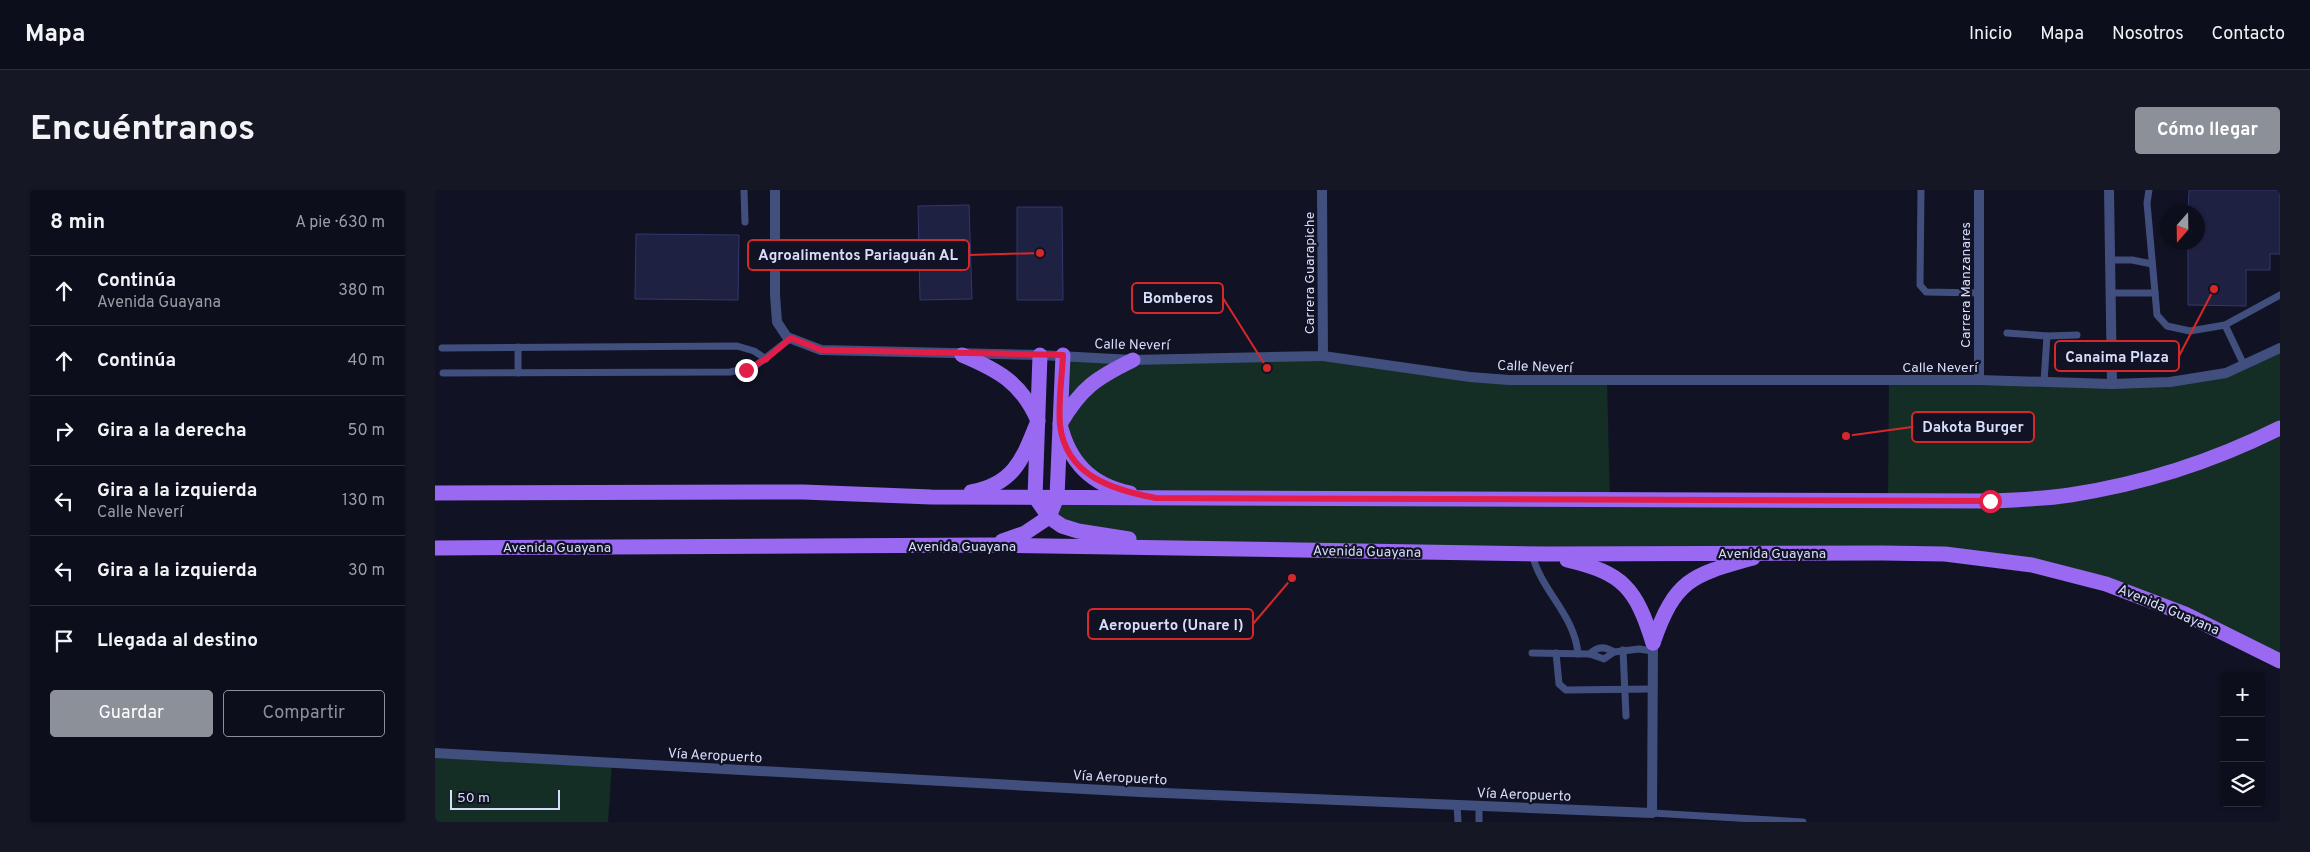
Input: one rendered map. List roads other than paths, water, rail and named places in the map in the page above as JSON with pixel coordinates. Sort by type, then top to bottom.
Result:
[{"type":"main road","points":[[931,497],[973,492],[989,488],[1002,481],[1021,461],[1038,421],[1030,402],[1011,382],[988,366],[962,354]]},
{"type":"main road","points":[[1040,355],[1035,497],[1049,517],[1063,526],[1078,531],[1191,547]]},
{"type":"main road","points":[[991,545],[1025,533],[1049,517],[1057,497],[1063,355]]},
{"type":"main road","points":[[1133,360],[1103,374],[1089,386],[1073,401],[1060,424],[1064,442],[1072,457],[1094,479],[1109,487],[1156,498]]},
{"type":"main road","points":[[435,492],[803,492],[931,497],[1990,501],[2069,495],[2123,485],[2199,463],[2280,428]]},
{"type":"main road","name":"Avenida Guayana","points":[[435,548],[991,545],[1539,554],[1945,554],[1989,558],[2061,571],[2147,598],[2241,640],[2280,661]]},
{"type":"main road","points":[[1653,647],[1662,618],[1683,587],[1699,575],[1772,553]]},
{"type":"main road","points":[[1539,554],[1594,566],[1614,576],[1629,589],[1641,606],[1653,647]]},
{"type":"street","points":[[775,190],[775,295],[777,322],[789,338]]},
{"type":"street","name":"Carrera Guarapiche","points":[[1322,190],[1323,356]]},
{"type":"street","name":"Carrera Manzanares","points":[[1979,190],[1979,380]]},
{"type":"street","points":[[2109,190],[2112,384]]},
{"type":"street","name":"Calle Neverí","points":[[789,338],[821,350],[1063,355],[1133,360],[1323,356],[1470,377],[1509,380],[1979,380],[2112,384],[2170,382],[2201,379],[2226,373],[2280,348]]},
{"type":"street","points":[[1652,813],[1653,647]]},
{"type":"street","name":"Vía Aeropuerto","points":[[435,753],[1140,792],[1652,813]]},
{"type":"lane","points":[[744,190],[745,222]]},
{"type":"lane","points":[[1921,190],[1920,285],[1922,289],[1926,292],[1979,293]]},
{"type":"lane","points":[[2149,190],[2147,203],[2157,314],[2167,326],[2190,331],[2225,326],[2280,295]]},
{"type":"lane","points":[[2111,260],[2132,260],[2152,264]]},
{"type":"lane","points":[[2111,293],[2155,293]]},
{"type":"lane","points":[[2225,326],[2244,365]]},
{"type":"lane","points":[[2007,333],[2047,336],[2077,335]]},
{"type":"lane","points":[[2044,382],[2047,336]]},
{"type":"lane","points":[[443,374],[729,372],[746,370],[766,359],[789,338]]},
{"type":"lane","points":[[442,348],[737,346],[754,350],[766,359]]},
{"type":"lane","points":[[518,347],[518,373]]},
{"type":"lane","points":[[1539,554],[1541,578],[1572,626],[1578,654]]},
{"type":"lane","points":[[1590,654],[1601,647],[1609,648],[1614,652]]},
{"type":"lane","points":[[1532,653],[1590,654],[1603,658],[1623,650],[1653,647]]},
{"type":"lane","points":[[1623,650],[1626,716]]},
{"type":"lane","points":[[1556,654],[1559,684],[1566,690],[1652,688]]},
{"type":"lane","points":[[1457,805],[1459,822]]},
{"type":"lane","points":[[1479,806],[1479,822]]},
{"type":"lane","name":"Vía Aeropuerto","points":[[1652,813],[1803,822]]},
{"type":"place","name":"Agroalimentos Pariaguán AL","points":[[1040,253]]},
{"type":"place","name":"Canaima Plaza","points":[[2214,289]]},
{"type":"place","name":"Bomberos","points":[[1267,368]]},
{"type":"place","name":"Dakota Burger","points":[[1846,436]]},
{"type":"place","name":"Aeropuerto (Unare I)","points":[[1292,578]]}]
